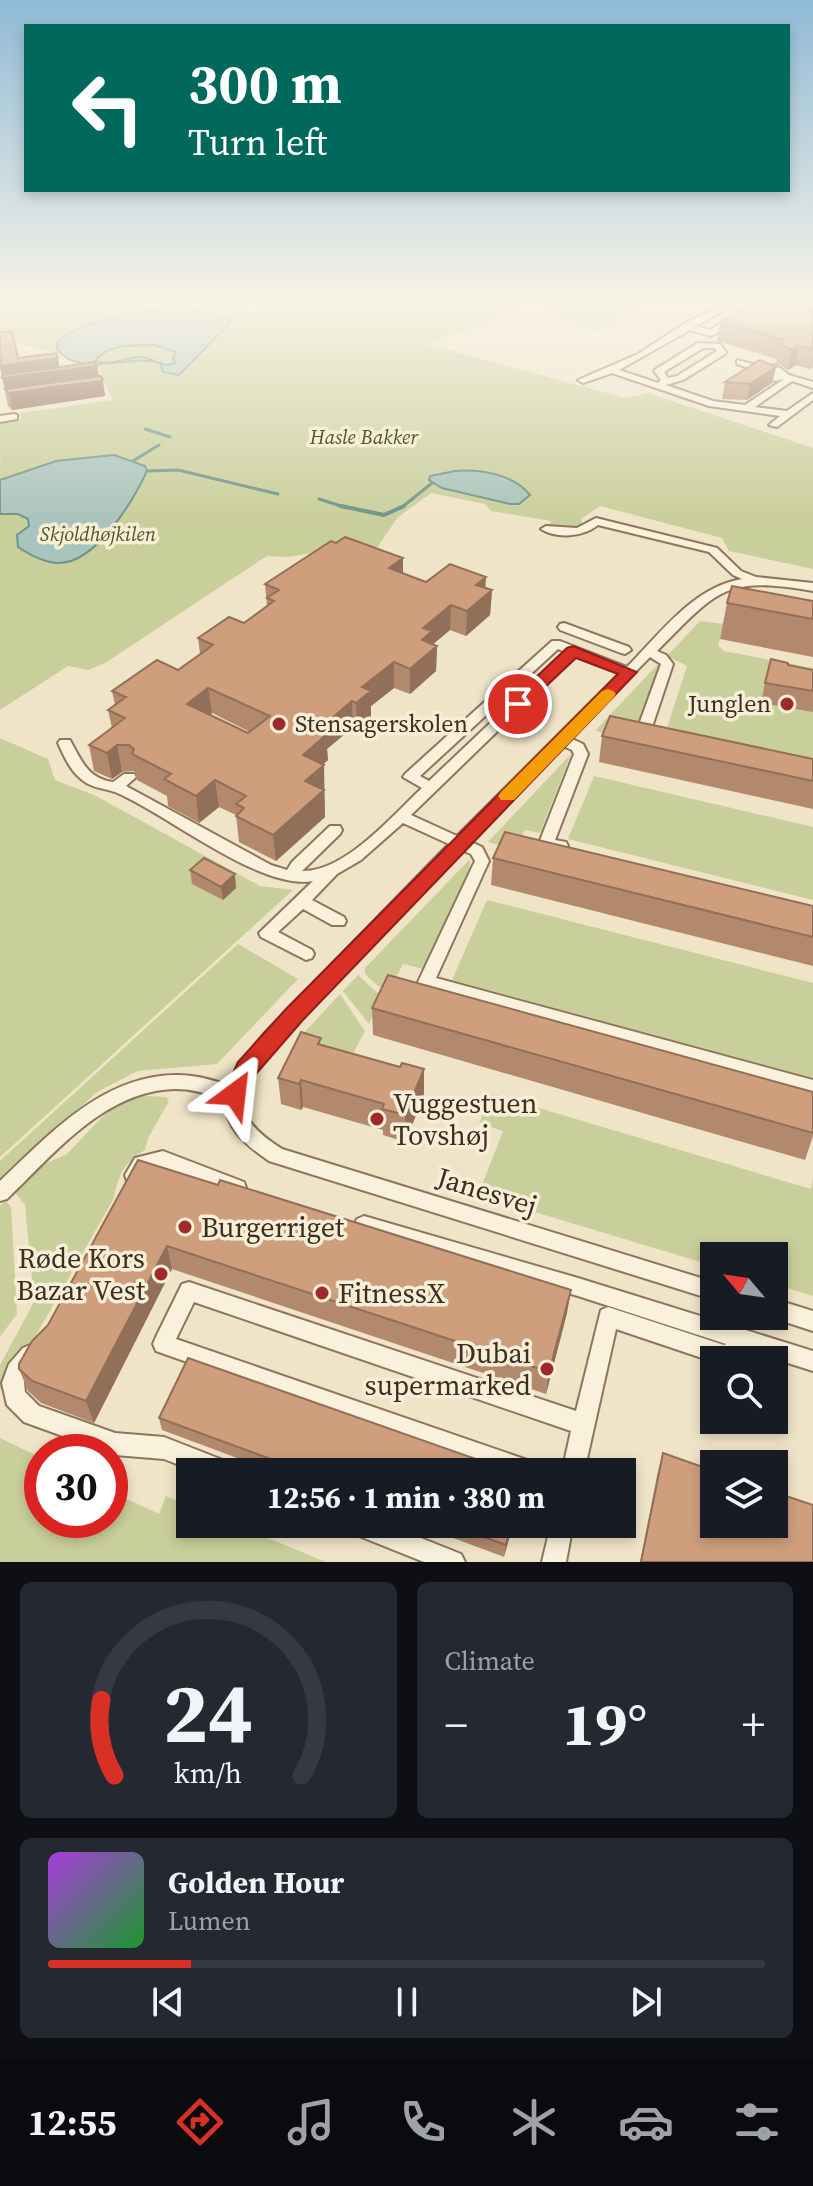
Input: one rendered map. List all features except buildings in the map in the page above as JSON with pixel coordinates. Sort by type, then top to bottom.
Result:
[{"type":"street","points":[[583,380],[597,376]]},
{"type":"street","points":[[634,376],[663,383],[708,401],[789,414]]},
{"type":"street","points":[[661,376],[663,383]]},
{"type":"street","points":[[663,383],[683,376]]},
{"type":"street","points":[[742,378],[746,376]]},
{"type":"street","points":[[747,408],[777,376]]},
{"type":"street","points":[[708,401],[720,393]]},
{"type":"street","points":[[774,425],[813,396]]},
{"type":"street","points":[[0,419],[14,417]]},
{"type":"street","points":[[546,529],[573,532],[590,528],[596,521],[713,550],[737,573],[757,580]]},
{"type":"street","points":[[0,1193],[92,1110],[136,1086],[188,1083],[235,1094],[246,1069],[277,1034],[661,639],[714,590],[732,582],[757,580],[813,587]]},
{"type":"street","points":[[564,627],[625,650]]},
{"type":"street","points":[[431,787],[410,777],[556,644],[629,672]]},
{"type":"street","points":[[594,659],[610,644]]},
{"type":"street","points":[[306,954],[267,933],[330,874],[343,868],[401,816],[573,651]]},
{"type":"street","points":[[649,652],[667,664],[644,730],[668,735]]},
{"type":"street","points":[[562,740],[578,747],[581,754],[546,843],[575,850]]},
{"type":"street","points":[[65,743],[79,772],[103,786],[116,787],[266,869],[291,877],[330,874]]},
{"type":"street","points":[[116,787],[129,777]]},
{"type":"street","points":[[401,816],[477,851],[482,861],[426,982],[813,1087]]},
{"type":"street","points":[[291,877],[297,866],[335,830]]},
{"type":"street","points":[[301,901],[338,921]]},
{"type":"street","name":"Janesvej","points":[[235,1094],[234,1104],[240,1125],[255,1142],[276,1155],[700,1287]]},
{"type":"street","points":[[128,1187],[142,1164],[163,1159],[225,1185],[256,1194]]},
{"type":"street","points":[[348,1221],[813,1361]]},
{"type":"street","points":[[490,1458],[163,1344],[189,1291],[583,1424]]},
{"type":"street","points":[[788,1313],[813,1321]]},
{"type":"street","points":[[576,1458],[608,1317],[726,1356],[749,1340]]},
{"type":"street","points":[[46,1339],[16,1371],[13,1383],[15,1397],[22,1408],[115,1444],[164,1448],[189,1458]]},
{"type":"street","points":[[392,1538],[453,1562]]},
{"type":"street","points":[[554,1562],[559,1538]]},
{"type":"green space","points":[[102,376],[544,376],[625,398],[648,393],[813,448],[813,569],[729,551],[722,538],[600,506],[581,519],[583,525],[567,530],[549,526],[551,521],[491,511],[485,504],[431,493],[397,518],[373,554],[331,550],[288,557],[267,556],[105,663],[88,670],[68,666],[0,710],[0,422],[21,419],[20,413],[113,400]]},
{"type":"green space","points":[[700,621],[724,624],[718,645],[724,651],[813,668],[813,759],[667,728],[687,666],[667,656]]},
{"type":"green space","points":[[657,665],[659,668],[638,723],[616,735],[595,731]]},
{"type":"green space","points":[[0,738],[48,759],[55,780],[94,795],[260,886],[293,890],[0,1157]]},
{"type":"green space","points":[[571,754],[540,833],[525,830],[516,850],[488,842]]},
{"type":"green space","points":[[594,776],[813,827],[813,900],[568,839]]},
{"type":"green space","points":[[470,859],[469,869],[423,969],[403,964],[395,979],[403,993],[378,986],[365,974],[365,968]]},
{"type":"green space","points":[[487,900],[813,983],[813,1078],[452,980]]},
{"type":"green space","points":[[238,944],[298,979],[217,1064],[138,1071],[97,1092],[0,1181],[0,1161]]},
{"type":"green space","points":[[358,975],[382,997],[369,1024],[343,991]]},
{"type":"green space","points":[[340,994],[365,1031],[353,1054],[299,1038]]},
{"type":"green space","points":[[492,1094],[811,1189],[813,1178],[813,1296],[788,1288],[788,1242],[700,1242],[700,1262],[478,1195],[503,1131],[479,1123]]},
{"type":"green space","points":[[144,1096],[166,1097],[169,1101],[148,1138],[145,1150],[123,1170],[114,1198],[35,1337],[9,1364],[4,1386],[0,1389],[0,1365],[34,1302],[25,1205],[13,1190],[42,1165],[67,1154],[108,1111],[124,1101]]},
{"type":"green space","points":[[6,1201],[11,1207],[17,1314],[0,1337],[0,1206]]},
{"type":"green space","points":[[0,1438],[24,1449],[24,1538],[128,1538],[128,1499],[159,1514],[166,1496],[176,1500],[176,1538],[268,1538],[326,1562],[0,1562]]},
{"type":"water","points":[[114,455],[145,466],[147,471],[123,513],[99,542],[73,560],[59,563],[32,556],[18,547],[17,535],[29,526],[28,519],[18,514],[0,514],[0,480],[56,461]]},
{"type":"water","points":[[455,471],[496,474],[515,482],[530,495],[519,504],[510,504],[442,488],[429,480],[430,476]]},
{"type":"waterway","points":[[145,429],[170,437]]},
{"type":"waterway","points":[[133,461],[159,445]]},
{"type":"waterway","points":[[147,471],[178,470],[278,494]]},
{"type":"waterway","points":[[403,507],[432,483]]},
{"type":"waterway","points":[[319,499],[347,508]]},
{"type":"waterway","points":[[341,506],[384,515],[403,507]]},
{"type":"slow traffic","points":[[507,796],[608,694]]},
{"type":"place","name":"Junglen","points":[[787,704]]},
{"type":"place","name":"Stensagerskolen","points":[[279,724]]},
{"type":"place","name":"Vuggestuen Tovshøj","points":[[377,1119]]},
{"type":"place","name":"Burgerriget","points":[[185,1227]]},
{"type":"place","name":"Røde Kors Bazar Vest","points":[[161,1274]]},
{"type":"place","name":"FitnessX","points":[[322,1293]]},
{"type":"place","name":"Dubai supermarked","points":[[547,1369]]},
{"type":"route","points":[[235,1094],[246,1069],[294,1015],[629,672],[573,651],[518,704]]},
{"type":"park label","name":"Hasle Bakker","points":[[364,437]]},
{"type":"park label","name":"Skjoldhøjkilen","points":[[98,534]]}]
